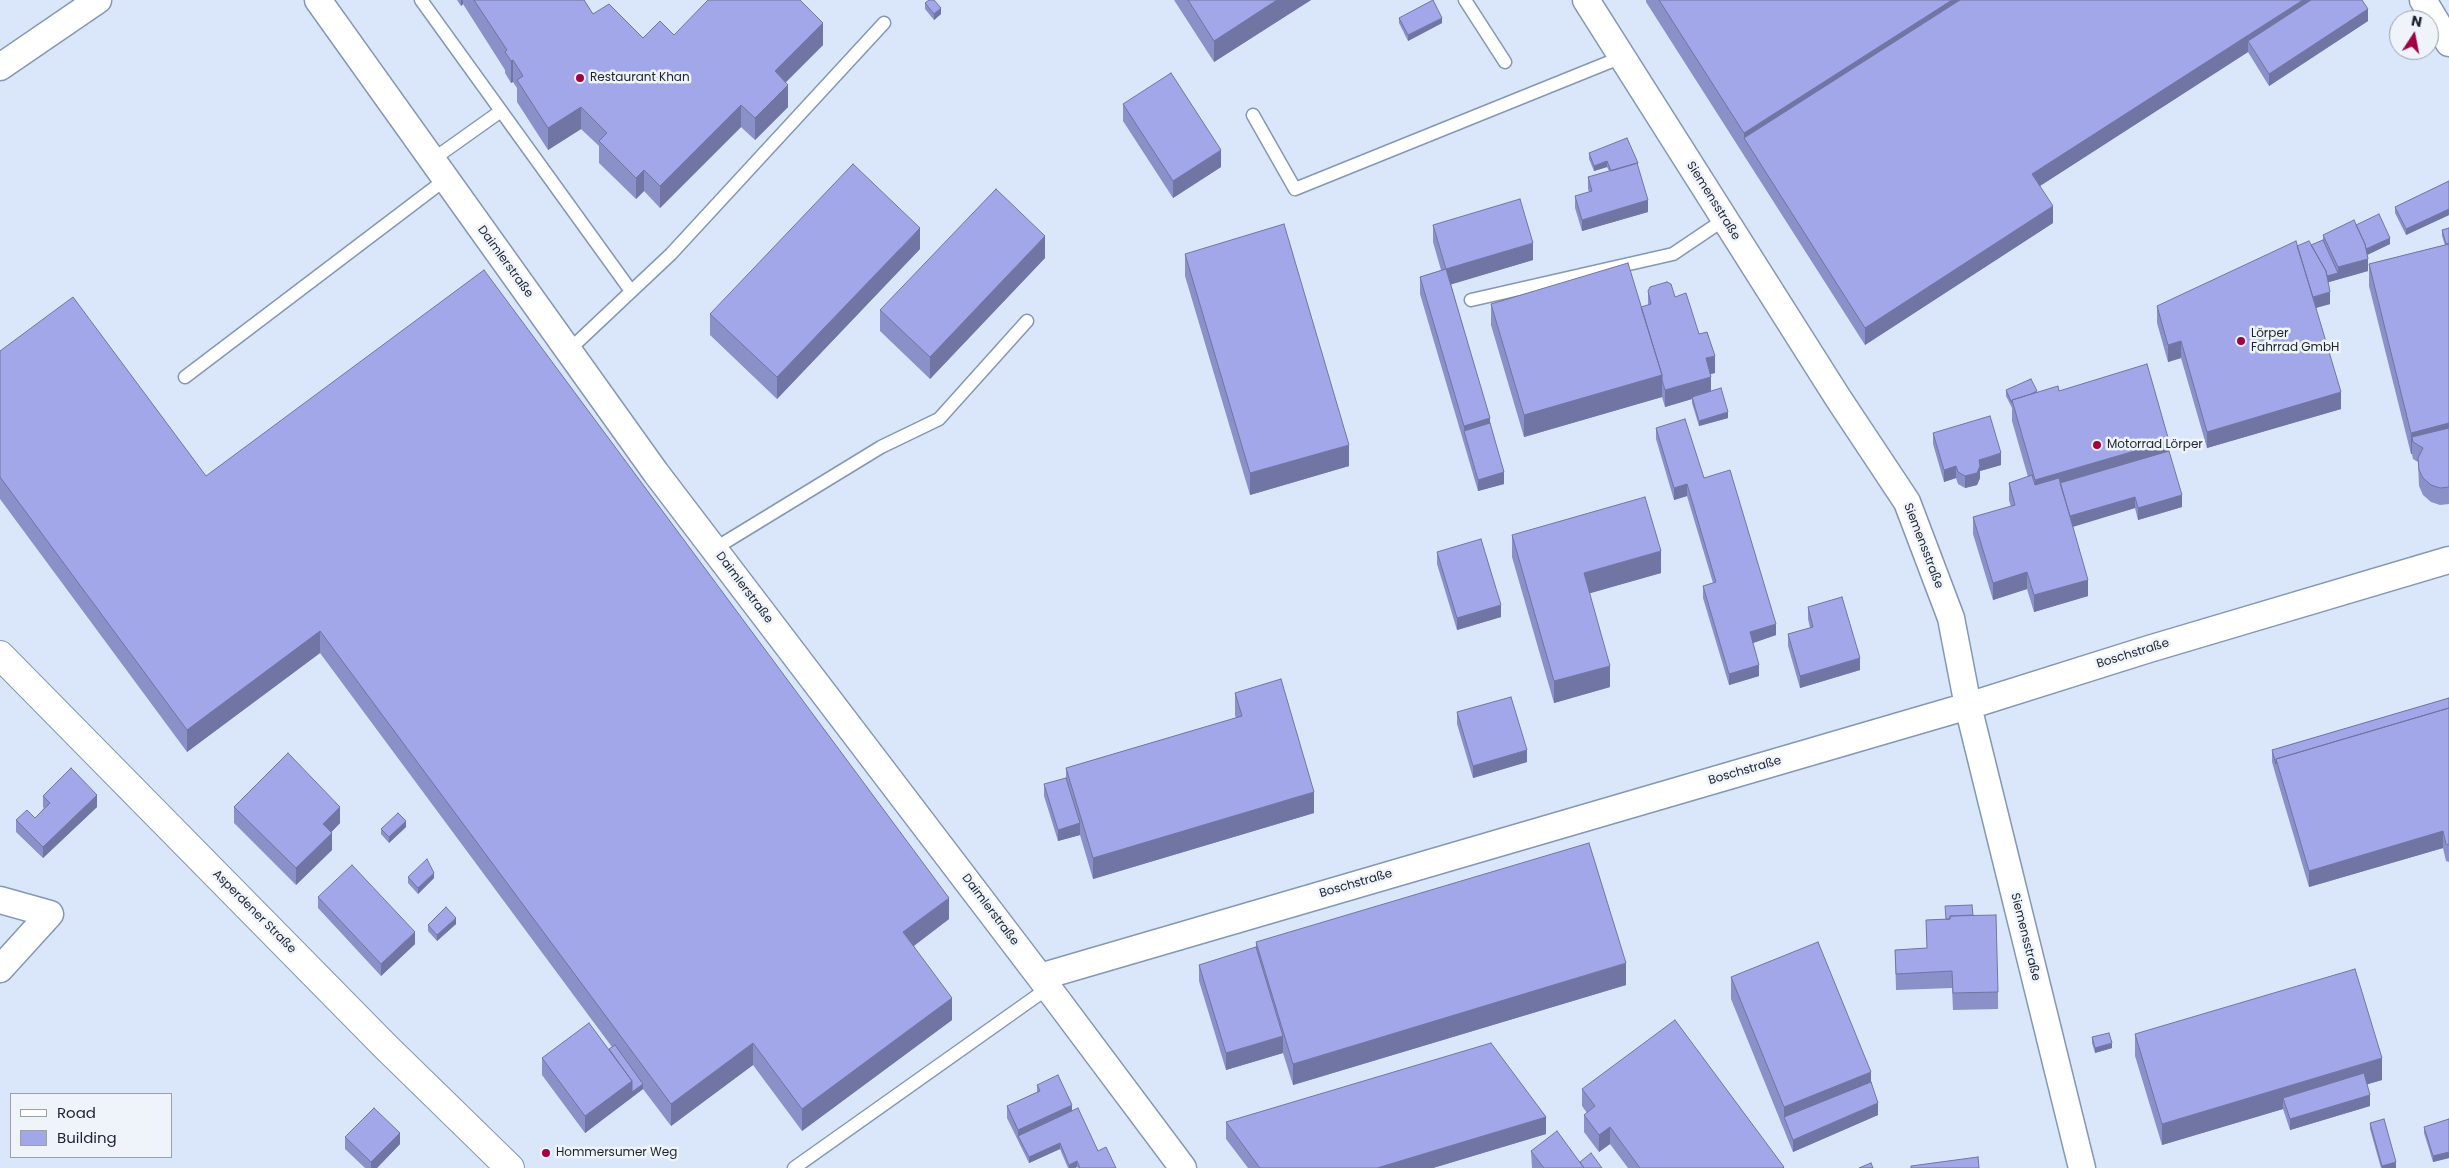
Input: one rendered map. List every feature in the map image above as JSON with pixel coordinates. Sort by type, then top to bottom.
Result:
[{"type":"main road","name":"Asperdener Straße","points":[[0,654],[386,1047],[510,1168]]},
{"type":"street","points":[[0,67],[98,0]]},
{"type":"street","name":"Daimlerstraße","points":[[318,0],[656,473],[1044,982],[1183,1168]]},
{"type":"street","name":"Siemensstraße","points":[[1586,0],[1907,502],[1951,618],[1968,706],[2082,1168]]},
{"type":"street","points":[[2424,0],[2449,43]]},
{"type":"street","name":"Boschstraße","points":[[1044,982],[2449,560]]},
{"type":"street","points":[[0,900],[50,914],[0,969]]},
{"type":"lane","points":[[421,0],[631,291]]},
{"type":"lane","points":[[1465,0],[1504,62]]},
{"type":"lane","points":[[569,350],[671,254],[884,22]]},
{"type":"lane","points":[[1252,115],[1295,188],[1622,58]]},
{"type":"lane","points":[[185,376],[439,170],[501,111]]},
{"type":"lane","points":[[1472,300],[1673,254],[1725,219]]},
{"type":"lane","points":[[714,549],[881,448],[939,419],[1027,321]]},
{"type":"lane","points":[[794,1168],[1044,982]]},
{"type":"building","points":[[474,0],[584,0],[593,14],[609,4],[643,38],[660,21],[674,35],[708,0],[800,0],[823,23],[775,71],[788,85],[755,118],[741,105],[660,186],[644,170],[636,178],[599,141],[607,133],[581,107],[548,128],[517,80],[523,76],[513,60],[511,61],[505,52],[507,50]]},
{"type":"building","points":[[929,0],[934,0],[941,8],[934,14],[925,3]]},
{"type":"building","points":[[1188,0],[1277,0],[1214,41]]},
{"type":"building","points":[[1433,0],[1442,18],[1408,35],[1399,18]]},
{"type":"building","points":[[1659,0],[1952,0],[1744,133]]},
{"type":"building","points":[[1960,0],[2303,0],[2032,174],[2053,206],[1865,328],[1744,138]]},
{"type":"building","points":[[2311,0],[2362,0],[2368,9],[2269,74],[2248,41]]},
{"type":"building","points":[[1171,73],[1221,150],[1173,181],[1123,104]]},
{"type":"building","points":[[1627,138],[1638,163],[1611,171],[1607,161],[1594,166],[1589,153]]},
{"type":"building","points":[[1637,163],[1648,200],[1582,220],[1575,196],[1592,191],[1588,177]]},
{"type":"building","points":[[853,164],[920,228],[777,377],[710,314]]},
{"type":"building","points":[[2449,181],[2449,209],[2406,229],[2395,207]]},
{"type":"building","points":[[996,189],[1045,236],[930,357],[880,310]]},
{"type":"building","points":[[1520,199],[1533,243],[1446,269],[1433,225]]},
{"type":"building","points":[[2379,214],[2390,238],[2366,249],[2356,225]]},
{"type":"building","points":[[2354,220],[2365,244],[2368,259],[2338,267],[2323,235]]},
{"type":"building","points":[[1284,224],[1349,445],[1250,473],[1185,254]]},
{"type":"building","points":[[2449,228],[2449,243],[2446,244],[2442,230]]},
{"type":"building","points":[[2323,240],[2338,273],[2327,276],[2311,245]]},
{"type":"building","name":"Lörper Fahrrad GmbH","points":[[2296,241],[2341,392],[2207,432],[2181,341],[2168,345],[2157,306]]},
{"type":"building","points":[[2309,241],[2326,271],[2330,292],[2313,297],[2297,246]]},
{"type":"building","points":[[2449,244],[2449,423],[2411,433],[2369,264]]},
{"type":"building","points":[[1628,263],[1662,375],[1524,415],[1491,304]]},
{"type":"building","points":[[1446,269],[1490,418],[1464,426],[1420,277]]},
{"type":"building","points":[[484,270],[949,898],[903,932],[952,998],[802,1109],[753,1043],[671,1104],[320,631],[187,730],[0,477],[0,351],[73,297],[206,476]]},
{"type":"building","points":[[1667,282],[1671,284],[1675,297],[1686,293],[1699,334],[1707,332],[1715,356],[1706,358],[1711,377],[1665,390],[1641,307],[1651,304],[1648,291],[1650,287]]},
{"type":"building","points":[[2147,364],[2169,441],[2035,480],[2012,400],[2058,386],[2059,391]]},
{"type":"building","points":[[2031,379],[2037,391],[2012,400],[2012,403],[2006,390]]},
{"type":"building","points":[[1721,388],[1728,412],[1699,421],[1692,397]]},
{"type":"building","points":[[1990,416],[2001,453],[1979,460],[1980,466],[1977,473],[1965,476],[1958,472],[1956,466],[1944,470],[1933,433]]},
{"type":"building","points":[[1685,419],[1704,478],[1730,470],[1776,624],[1750,632],[1759,665],[1729,674],[1703,586],[1716,582],[1687,484],[1674,488],[1656,428]]},
{"type":"building","points":[[1490,423],[1504,472],[1478,480],[1464,431]]},
{"type":"building","points":[[2449,428],[2449,487],[2440,488],[2431,485],[2423,478],[2419,470],[2418,458],[2423,448],[2413,442],[2412,437]]},
{"type":"building","points":[[2169,451],[2182,495],[2138,508],[2135,497],[2070,516],[2060,483]]},
{"type":"building","points":[[2032,475],[2035,485],[2059,478],[2088,580],[2034,595],[2027,572],[1993,583],[1973,517],[2015,505],[2009,483]]},
{"type":"building","points":[[1645,497],[1661,551],[1584,573],[1610,666],[1554,681],[1512,535]]},
{"type":"building","points":[[1481,539],[1501,605],[1457,618],[1437,552]]},
{"type":"building","points":[[1842,597],[1860,658],[1800,676],[1788,634],[1813,627],[1808,607]]},
{"type":"building","points":[[1281,679],[1314,792],[1093,858],[1066,768],[1242,716],[1235,693]]},
{"type":"building","points":[[1511,697],[1527,750],[1473,766],[1457,712]]},
{"type":"building","points":[[2449,698],[2449,708],[2276,759],[2276,764],[2272,750]]},
{"type":"building","points":[[2449,708],[2449,845],[2446,844],[2443,831],[2309,871],[2276,759]]},
{"type":"building","points":[[288,753],[340,807],[323,824],[332,833],[296,868],[234,807]]},
{"type":"building","points":[[71,768],[97,795],[43,847],[16,820],[27,810],[35,818],[50,803],[43,796]]},
{"type":"building","points":[[1066,778],[1080,823],[1058,830],[1044,784]]},
{"type":"building","points":[[398,813],[406,821],[389,837],[381,829]]},
{"type":"building","points":[[1589,843],[1626,963],[1293,1064],[1256,942]]},
{"type":"building","points":[[427,859],[434,873],[418,888],[408,877]]},
{"type":"building","points":[[352,865],[415,932],[381,964],[318,897]]},
{"type":"building","points":[[1972,905],[1973,915],[1950,916],[1950,919],[1946,919],[1945,906]]},
{"type":"building","points":[[446,907],[456,918],[437,935],[428,925]]},
{"type":"building","points":[[1996,915],[1998,992],[1953,993],[1952,971],[1896,974],[1895,950],[1927,948],[1926,920],[1950,919],[1950,916]]},
{"type":"building","points":[[1818,942],[1871,1072],[1784,1107],[1731,977]]},
{"type":"building","points":[[1256,947],[1283,1036],[1226,1053],[1199,965]]},
{"type":"building","points":[[2355,969],[2382,1058],[2162,1124],[2135,1034]]},
{"type":"building","points":[[1675,1020],[1783,1168],[1640,1168],[1610,1127],[1599,1135],[1584,1115],[1595,1106],[1582,1089]]},
{"type":"building","points":[[589,1023],[632,1081],[585,1116],[542,1058]]},
{"type":"building","points":[[2109,1033],[2112,1043],[2095,1048],[2092,1037]]},
{"type":"building","points":[[1491,1043],[1546,1117],[1377,1168],[1260,1168],[1226,1122]]},
{"type":"building","points":[[615,1045],[643,1084],[632,1092],[632,1081],[609,1049]]},
{"type":"building","points":[[2364,1073],[2370,1095],[2290,1119],[2283,1098]]},
{"type":"building","points":[[1058,1075],[1072,1105],[1018,1130],[1007,1106],[1040,1091],[1037,1085]]},
{"type":"building","points":[[1871,1082],[1878,1103],[1793,1140],[1784,1117]]},
{"type":"building","points":[[374,1108],[400,1133],[371,1162],[345,1137]]},
{"type":"building","points":[[1078,1108],[1098,1151],[1106,1147],[1116,1168],[1080,1168],[1077,1161],[1069,1165],[1060,1143],[1029,1157],[1018,1136]]},
{"type":"building","points":[[2384,1119],[2396,1162],[2382,1166],[2370,1123]]},
{"type":"building","points":[[2449,1119],[2449,1152],[2433,1156],[2424,1127]]},
{"type":"building","points":[[1557,1131],[1584,1168],[1544,1168],[1531,1151]]},
{"type":"building","points":[[1591,1153],[1602,1168],[1584,1168],[1580,1162]]},
{"type":"building","points":[[1978,1157],[1979,1168],[1911,1168],[1911,1166]]},
{"type":"building","points":[[1871,1163],[1873,1168],[1859,1168]]},
{"type":"place","name":"Restaurant Khan","points":[[580,78]]},
{"type":"place","name":"Lörper Fahrrad GmbH","points":[[2241,341]]},
{"type":"place","name":"Motorrad Lörper","points":[[2097,445]]},
{"type":"place","name":"Hommersumer Weg","points":[[546,1153]]}]
